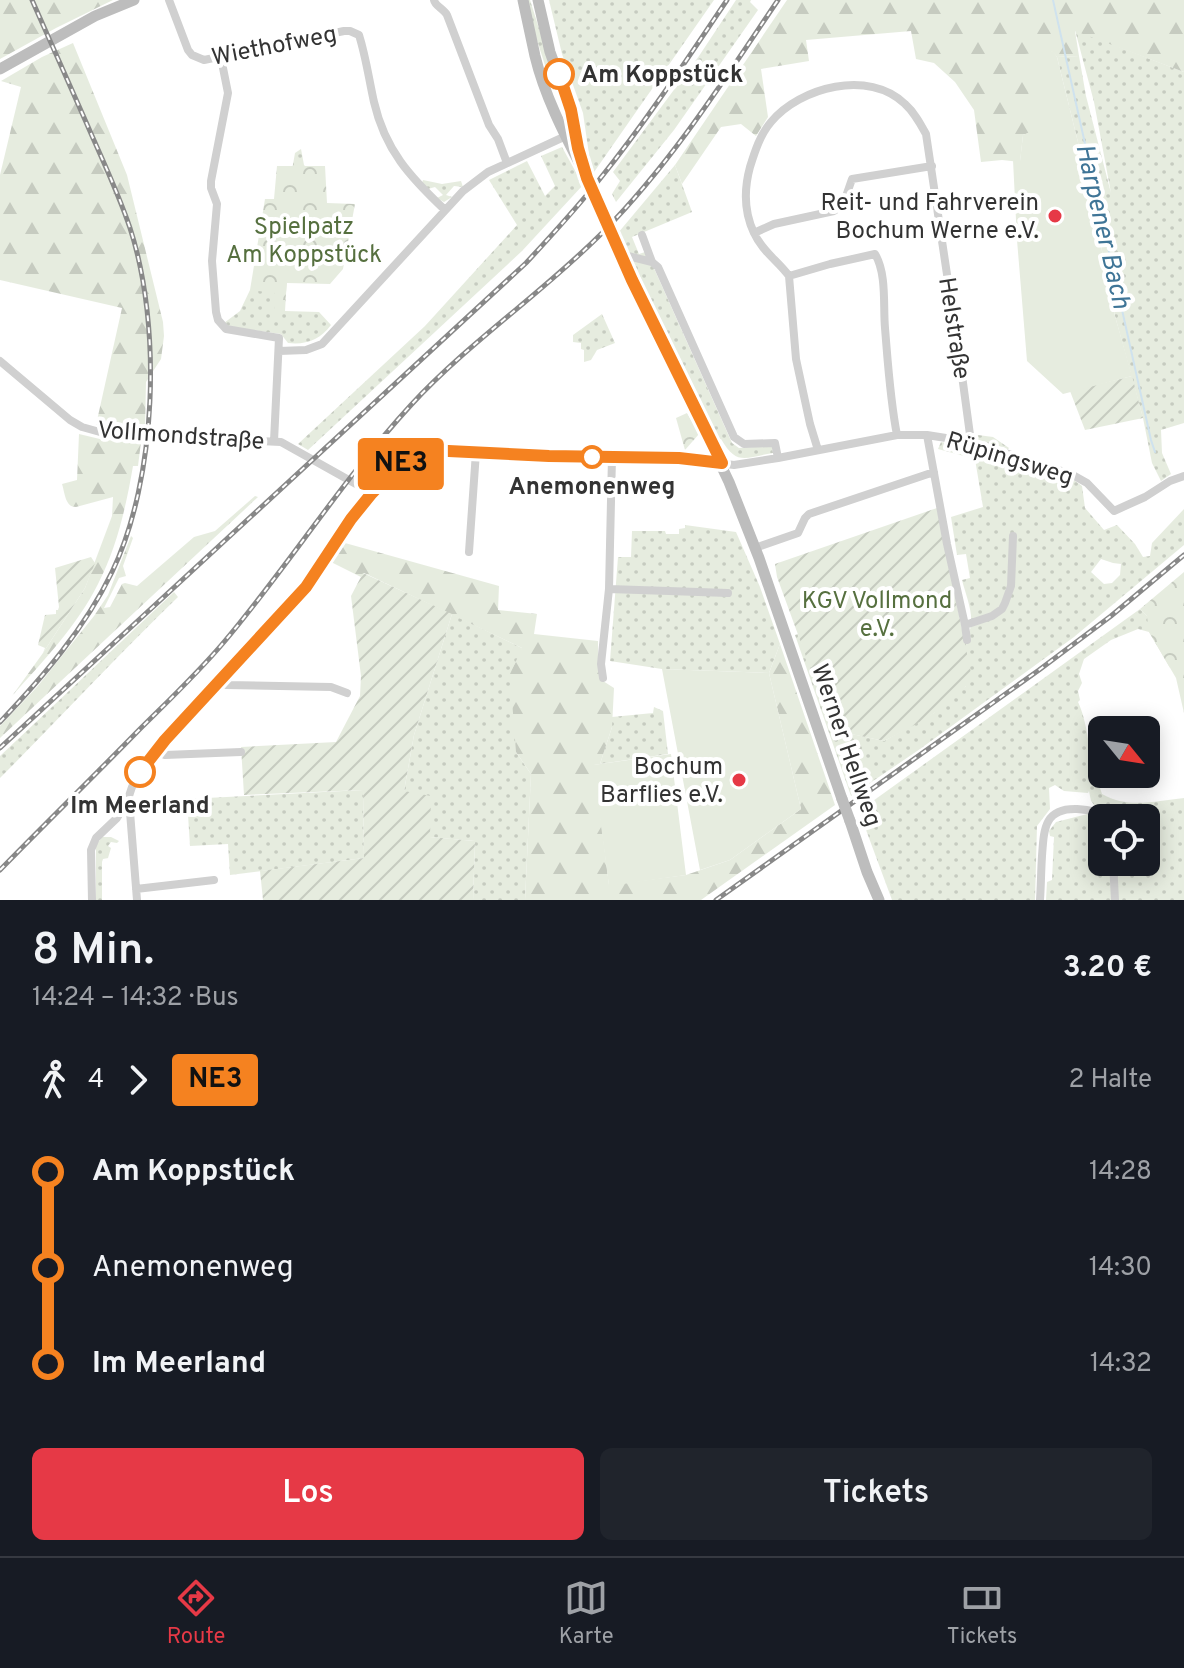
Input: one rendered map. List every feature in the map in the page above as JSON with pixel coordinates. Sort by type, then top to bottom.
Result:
[{"type":"main road","points":[[0,69],[95,16],[134,0]]},
{"type":"main road","points":[[523,0],[535,57],[571,134]]},
{"type":"main road","points":[[538,0],[550,52],[571,110],[571,134]]},
{"type":"main road","name":"Werner Hellweg","points":[[612,237],[722,463],[879,900]]},
{"type":"street","name":"Wiethofweg","points":[[169,0],[188,50],[204,60],[344,31],[359,35],[375,106],[388,143],[409,174],[445,210]]},
{"type":"street","points":[[434,0],[445,10],[489,125],[507,163]]},
{"type":"street","points":[[221,58],[228,93],[211,181],[217,204],[212,261],[216,312],[226,329],[279,338],[274,441]]},
{"type":"street","name":"Helstraße","points":[[789,276],[769,256],[754,233],[745,203],[746,184],[756,148],[765,130],[782,111],[817,91],[863,85],[896,96],[918,119],[926,134],[971,442]]},
{"type":"street","points":[[279,347],[306,350],[322,344],[445,210],[478,179],[571,134]]},
{"type":"street","points":[[754,233],[774,224],[834,211],[843,205],[852,179],[932,166]]},
{"type":"street","points":[[642,235],[652,262]]},
{"type":"street","points":[[620,254],[652,262],[658,267],[734,437],[744,444],[775,443],[778,458]]},
{"type":"street","points":[[818,450],[796,359],[789,276],[875,254],[883,285],[890,390],[897,435]]},
{"type":"street","name":"Vollmondstraße","points":[[0,361],[70,420],[98,433],[281,442],[372,493]]},
{"type":"street","name":"Rüpingsweg","points":[[92,900],[92,844],[117,818],[139,773],[306,587],[372,493],[393,471],[417,454],[428,450],[679,458],[734,465],[897,435],[927,435],[971,442],[1071,474],[1087,483],[1114,511],[1184,476]]},
{"type":"street","points":[[927,435],[967,640]]},
{"type":"street","points":[[469,552],[476,452]]},
{"type":"street","points":[[603,678],[601,664],[609,589],[612,457]]},
{"type":"street","points":[[755,548],[798,533],[809,514],[934,472]]},
{"type":"street","points":[[965,625],[992,616],[1002,609],[1011,586],[1013,536]]},
{"type":"street","points":[[609,589],[728,593]]},
{"type":"street","points":[[221,681],[226,685],[331,687],[347,693]]},
{"type":"street","points":[[156,751],[165,755],[241,752]]},
{"type":"street","points":[[127,802],[137,900]]},
{"type":"street","points":[[1040,900],[1044,832],[1048,821],[1057,812],[1088,810]]},
{"type":"street","points":[[1114,876],[1115,900]]},
{"type":"street","points":[[136,889],[214,880]]},
{"type":"green space","points":[[0,0],[113,0],[0,59]]},
{"type":"green space","points":[[524,0],[530,0],[558,88],[553,90]]},
{"type":"green space","points":[[549,0],[714,0],[592,175],[583,113],[562,54]]},
{"type":"green space","points":[[736,0],[751,0],[758,10],[674,130],[616,202],[612,194],[620,181],[613,172],[699,56]]},
{"type":"green space","points":[[787,0],[1184,0],[1184,72],[1075,31],[1079,56],[1057,57],[1052,51],[1032,132],[1023,135],[1020,162],[981,162],[974,110],[955,82],[934,63],[916,59],[911,31],[806,40],[809,61],[761,69],[768,117],[756,136],[741,124],[721,127],[682,184],[675,165]]},
{"type":"green space","points":[[1075,30],[1184,72],[1184,423],[1161,430],[1162,453],[1171,474],[1161,481],[1152,463],[1115,316],[1090,191],[1057,57],[1079,56],[1111,193],[1094,102]]},
{"type":"green space","points":[[73,43],[127,175],[163,322],[161,359],[146,382],[145,429],[96,425],[122,308],[0,280],[0,175],[21,87],[1,81]]},
{"type":"green space","name":"Reit- und Fahrverein Bochum Werne e.V.","points":[[1053,51],[1090,191],[1115,316],[1132,376],[1063,394],[1027,361],[1013,160],[1020,161],[1023,135],[1032,131],[1025,54]]},
{"type":"green space","points":[[562,147],[583,185],[522,251],[308,450],[298,444],[425,326],[517,225],[489,180],[527,161],[545,196],[555,186],[541,156]]},
{"type":"green space","points":[[301,149],[307,168],[287,278],[285,311],[319,312],[331,325],[317,338],[288,343],[281,334],[229,327],[224,323],[240,311],[250,290],[271,290],[295,153]]},
{"type":"green space","points":[[675,165],[692,212],[632,237],[639,254],[645,252],[653,266],[732,443],[739,448],[772,446],[773,453],[737,457],[721,439],[718,440],[618,233]]},
{"type":"green space","name":"Spielpatz Am Koppstück","points":[[277,166],[325,166],[327,203],[355,204],[343,269],[330,284],[287,283],[284,311],[274,311],[275,293],[250,290],[265,199],[274,199]]},
{"type":"green space","points":[[423,180],[442,184],[461,181],[463,187],[454,186],[446,195],[452,197],[444,202],[437,198],[443,195],[435,187],[428,189]]},
{"type":"green space","points":[[287,247],[319,248],[318,272],[286,270]]},
{"type":"green space","points":[[602,314],[615,343],[597,350],[591,360],[584,362],[584,350],[581,343],[573,342],[573,335]]},
{"type":"green space","points":[[1132,376],[1143,418],[1085,430],[1070,391]]},
{"type":"green space","points":[[687,413],[699,434],[685,450],[676,418]]},
{"type":"green space","points":[[79,434],[104,440],[141,442],[138,466],[133,466],[116,541],[90,599],[59,643],[12,696],[85,588],[112,516],[113,497],[76,507],[66,499],[62,484],[77,480]]},
{"type":"green space","points":[[978,435],[993,437],[1009,448],[1002,456],[1074,480],[1082,486],[1085,508],[1104,530],[1117,525],[1143,557],[1150,556],[1152,543],[1184,509],[1184,545],[1074,637],[851,796],[795,635],[798,634],[838,731],[884,741],[934,713],[966,686],[964,640],[971,627],[971,619],[962,580],[970,578],[966,554],[957,555],[951,517],[983,507],[975,459],[938,449],[941,442],[969,447]],"holes":[[[1101,559],[1121,564],[1120,575],[1112,583],[1104,584],[1091,572]]]},
{"type":"green space","points":[[255,496],[258,497],[0,738],[0,726],[37,687],[108,595],[131,536],[133,538],[123,566],[126,576],[119,578],[104,608],[110,607],[122,584],[137,586],[194,537],[215,531]]},
{"type":"green space","name":"KGV Vollmond e.V.","points":[[937,508],[972,678],[943,707],[884,741],[837,731],[808,662],[775,564]]},
{"type":"green space","points":[[685,525],[736,532],[780,644],[769,673],[662,669],[610,661],[618,557],[631,557],[632,531],[679,534],[679,529],[685,528]]},
{"type":"green space","points":[[345,543],[499,586],[498,610],[537,614],[534,634],[598,641],[603,681],[614,688],[612,727],[600,764],[594,765],[609,885],[686,875],[730,860],[801,809],[769,673],[780,644],[835,805],[701,900],[525,900],[531,774],[516,752],[510,674],[522,648],[364,573],[361,577],[331,562]]},
{"type":"green space","points":[[91,557],[95,563],[85,588],[43,653],[45,648],[38,645],[45,615],[56,614],[59,607],[55,568]]},
{"type":"green space","points":[[1184,572],[1184,713],[1176,678],[1149,632],[1147,616],[1140,609]]},
{"type":"green space","points":[[363,573],[452,614],[414,735],[404,791],[431,796],[430,837],[475,841],[473,900],[263,900],[260,871],[364,858],[363,790],[244,795],[241,747],[336,742],[360,696],[361,676],[351,596]]},
{"type":"green space","points":[[174,592],[178,597],[0,778],[0,756]]},
{"type":"green space","points":[[1140,609],[1166,635],[1170,668],[1149,632],[1138,629],[1111,640],[1084,659],[1079,674],[1082,683],[1078,702],[1088,737],[1088,788],[1100,788],[1102,794],[1112,799],[1132,803],[1184,798],[1184,900],[1046,900],[1047,882],[1052,880],[1054,837],[1050,836],[1049,831],[1056,822],[1088,814],[1088,876],[1160,876],[1160,804],[1093,804],[1089,791],[1064,791],[1055,785],[1049,788],[1050,809],[1037,826],[1035,900],[892,900],[859,811]]},
{"type":"green space","points":[[452,614],[522,648],[516,752],[531,774],[525,900],[473,900],[475,841],[429,837],[404,791],[414,735]]},
{"type":"green space","name":"Bochum Barflies e.V.","points":[[662,669],[769,673],[801,809],[730,860],[700,870]]},
{"type":"green space","points":[[654,707],[663,711],[668,754],[600,764],[612,727],[612,717],[653,713]]},
{"type":"green space","points":[[671,754],[686,875],[609,886],[593,765]]},
{"type":"green space","points":[[363,790],[364,858],[230,875],[228,844],[190,846],[187,799]]},
{"type":"green space","points":[[102,837],[119,841],[111,842],[108,846],[111,848],[108,858],[102,862],[102,900],[96,900],[96,845]]},
{"type":"waterway","name":"Harpener Bach","points":[[1053,0],[1155,452]]},
{"type":"tunnel","points":[[587,178],[612,237]]},
{"type":"railway","points":[[0,722],[62,651],[89,613],[112,572],[127,535],[138,493],[150,402],[147,310],[130,228],[32,0]]},
{"type":"railway","points":[[0,748],[526,263],[616,158],[727,0]]},
{"type":"railway","points":[[0,870],[214,654],[362,462],[411,405],[457,360],[581,254],[629,205],[696,120],[778,0]]},
{"type":"railway","points":[[716,900],[1039,670],[1111,616],[1184,555]]},
{"type":"bus line","name":"NE3","points":[[140,772],[165,740],[306,587],[351,519],[372,493],[409,458],[428,450],[679,458],[722,463],[632,280],[587,178],[559,74]]},
{"type":"place","name":"Am Koppstück","points":[[559,74]]},
{"type":"place","name":"Reit- und Fahrverein Bochum Werne e.V.","points":[[1055,216]]},
{"type":"place","name":"Anemonenweg","points":[[592,457]]},
{"type":"place","name":"Im Meerland","points":[[140,772]]},
{"type":"place","name":"Bochum Barflies e.V.","points":[[739,780]]}]
